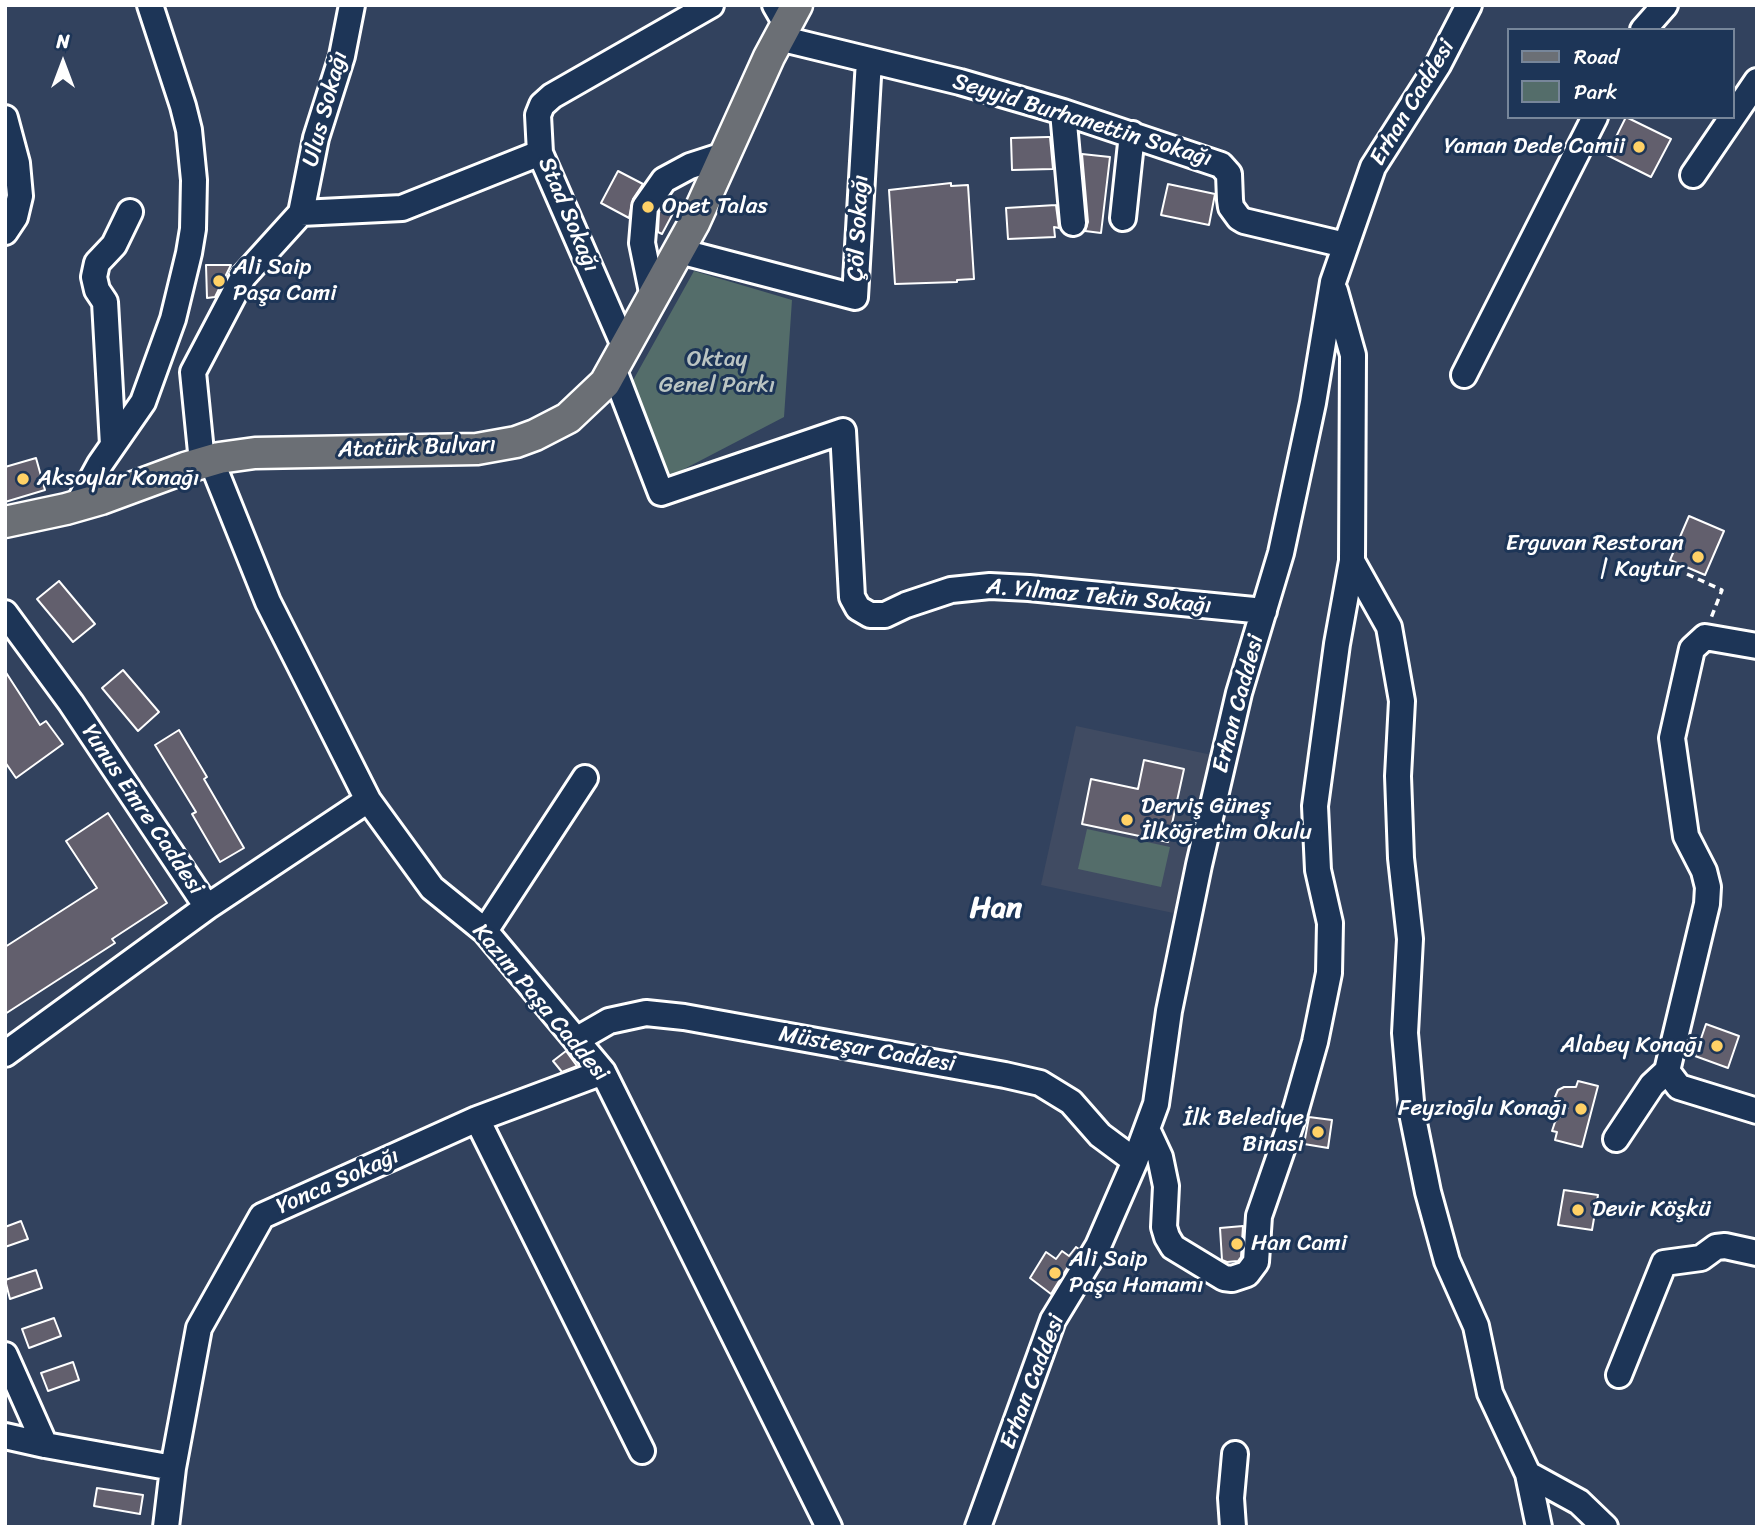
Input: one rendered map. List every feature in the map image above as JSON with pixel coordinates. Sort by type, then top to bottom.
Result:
[{"type":"main road","name":"Atatürk Bulvarı","points":[[5,522],[77,506],[206,461],[255,453],[446,451],[506,445],[535,435],[568,418],[605,383],[679,251],[727,155],[784,18]]},
{"type":"street","points":[[77,506],[100,464],[143,402],[160,361],[184,277],[193,229],[194,180],[189,130],[150,5]]},
{"type":"street","name":"Ulus Sokağı","points":[[301,213],[316,138],[342,56],[352,5]]},
{"type":"street","name":"Stad Sokağı","points":[[619,358],[540,153],[538,115],[546,100],[710,5]]},
{"type":"street","name":"Erhan Caddesi","points":[[978,1527],[1053,1320],[1098,1246],[1135,1161],[1156,1104],[1169,1011],[1199,865],[1239,693],[1281,553],[1310,416],[1332,282],[1373,167],[1438,65],[1469,5]]},
{"type":"street","points":[[1645,28],[1665,5]]},
{"type":"street","name":"Seyyid Burhanettin Sokağı","points":[[784,18],[869,60],[960,82],[1063,112],[1224,167],[1230,178],[1231,207],[1244,221],[1345,245]]},
{"type":"street","name":"Çöl Sokağı","points":[[679,251],[855,297],[869,60]]},
{"type":"street","points":[[1734,115],[1757,81]]},
{"type":"street","points":[[1063,112],[1073,223]]},
{"type":"street","points":[[5,118],[17,163],[20,196],[15,217],[5,232]]},
{"type":"street","points":[[1464,375],[1594,119]]},
{"type":"street","points":[[1693,175],[1731,119]]},
{"type":"street","points":[[1123,218],[1132,134]]},
{"type":"street","points":[[301,213],[402,208],[540,153]]},
{"type":"street","points":[[653,297],[642,243],[645,207],[664,180],[690,166],[727,155]]},
{"type":"street","points":[[113,445],[105,302],[97,290],[94,277],[97,263],[114,244],[130,212]]},
{"type":"street","name":"Kazım Paşa Caddesi","points":[[301,213],[243,277],[193,372],[206,461],[268,602],[368,800],[432,888],[485,931],[603,1072],[829,1527]]},
{"type":"street","points":[[1147,1129],[1160,1157],[1166,1186],[1164,1227],[1173,1247],[1224,1278],[1232,1279],[1247,1274],[1256,1262],[1259,1216],[1288,1135],[1315,1042],[1329,973],[1330,923],[1318,870],[1315,806],[1337,644],[1352,561],[1353,355],[1332,282]]},
{"type":"street","name":"A. Yılmaz Tekin Sokağı","points":[[619,358],[661,493],[843,431],[852,597],[858,608],[870,615],[885,615],[951,590],[990,586],[1029,587],[1264,611]]},
{"type":"street","points":[[1352,561],[1389,627],[1402,701],[1398,776],[1401,858],[1410,939],[1405,1032],[1412,1113],[1447,1261],[1476,1326],[1490,1393],[1528,1474],[1539,1527]]},
{"type":"street","name":"Yunus Emre Caddesi","points":[[5,613],[71,703],[207,906],[5,1054]]},
{"type":"street","points":[[1616,1139],[1652,1085],[1667,1071],[1707,904],[1708,887],[1704,871],[1686,836],[1672,738],[1692,649],[1705,637],[1757,646]]},
{"type":"street","points":[[485,931],[585,778]]},
{"type":"street","points":[[207,906],[368,800]]},
{"type":"street","name":"Müsteşar Caddesi","points":[[576,1040],[609,1021],[646,1013],[684,1017],[1005,1074],[1040,1083],[1071,1102],[1100,1135],[1135,1161]]},
{"type":"street","points":[[1667,1071],[1679,1087],[1757,1111]]},
{"type":"street","name":"Yonca Sokağı","points":[[166,1527],[173,1468],[199,1328],[262,1216],[477,1119],[603,1072]]},
{"type":"street","points":[[477,1119],[642,1451]]},
{"type":"street","points":[[1619,1375],[1664,1263],[1701,1258],[1716,1247],[1757,1252]]},
{"type":"street","points":[[5,1355],[45,1445]]},
{"type":"street","points":[[5,1436],[173,1468]]},
{"type":"street","points":[[1233,1527],[1231,1498],[1235,1454]]},
{"type":"street","points":[[1528,1474],[1579,1502],[1605,1527]]},
{"type":"path","points":[[1687,574],[1722,590],[1705,637]]},
{"type":"shaded area","name":"Derviş Güneş İlköğretim Okulu","points":[[1076,726],[1212,755],[1178,914],[1041,885]]},
{"type":"green space","name":"Oktay Genel Parkı","points":[[694,271],[792,300],[784,417],[665,479],[631,384]]},
{"type":"green space","points":[[1087,829],[1170,847],[1161,887],[1078,869]]},
{"type":"building","name":"Yaman Dede Camii","points":[[1625,119],[1671,139],[1651,177],[1607,155]]},
{"type":"building","points":[[1050,137],[1053,169],[1012,170],[1011,138]]},
{"type":"building","points":[[1082,154],[1110,157],[1101,233],[1085,231],[1088,222]]},
{"type":"building","points":[[618,171],[643,184],[633,199],[629,218],[601,203]]},
{"type":"building","points":[[951,183],[951,186],[968,185],[974,279],[895,284],[889,190]]},
{"type":"building","points":[[1168,184],[1215,194],[1209,225],[1161,215]]},
{"type":"building","points":[[670,197],[679,202],[662,234],[658,232],[659,212]]},
{"type":"building","points":[[1056,205],[1059,228],[1054,227],[1055,237],[1008,239],[1006,208]]},
{"type":"building","name":"Ali Saip Paşa Cami","points":[[206,265],[231,265],[215,297],[207,298]]},
{"type":"building","name":"Aksoylar Konağı","points":[[36,458],[45,490],[5,502],[5,467]]},
{"type":"building","points":[[1689,516],[1724,531],[1705,575],[1670,560]]},
{"type":"building","points":[[59,581],[95,624],[73,642],[37,599]]},
{"type":"building","points":[[123,670],[159,712],[138,731],[102,688]]},
{"type":"building","points":[[5,671],[40,725],[46,721],[63,744],[16,778],[5,762]]},
{"type":"building","points":[[179,730],[244,848],[220,862],[192,814],[196,812],[155,745]]},
{"type":"building","points":[[1144,760],[1184,769],[1168,842],[1082,824],[1091,779],[1138,789]]},
{"type":"building","points":[[108,813],[167,903],[112,939],[115,943],[5,1014],[5,947],[97,888],[66,841]]},
{"type":"building","name":"Alabey Konağı","points":[[1706,1024],[1739,1036],[1728,1068],[1695,1056]]},
{"type":"building","points":[[566,1051],[577,1066],[562,1072],[553,1061]]},
{"type":"building","name":"Feyzioğlu Konağı","points":[[1578,1081],[1598,1086],[1582,1147],[1555,1140],[1557,1132],[1552,1131],[1555,1122],[1568,1108],[1555,1097],[1558,1090],[1576,1087]]},
{"type":"building","name":"İlk Belediye Binası","points":[[1309,1117],[1332,1120],[1328,1148],[1304,1144]]},
{"type":"building","name":"Devir Köşkü","points":[[1564,1190],[1598,1195],[1592,1230],[1558,1225]]},
{"type":"building","points":[[21,1221],[28,1239],[5,1247],[5,1227]]},
{"type":"building","name":"Han Cami","points":[[1243,1226],[1241,1257],[1238,1261],[1222,1260],[1220,1228]]},
{"type":"building","name":"Ali Saip Paşa Hamamı","points":[[1076,1247],[1079,1249],[1051,1294],[1030,1278],[1046,1252],[1056,1259],[1062,1251],[1069,1256]]},
{"type":"building","points":[[36,1270],[42,1288],[10,1299],[5,1280]]},
{"type":"building","points":[[54,1318],[61,1336],[29,1348],[22,1329]]},
{"type":"building","points":[[73,1362],[79,1380],[48,1391],[41,1373]]},
{"type":"building","points":[[97,1488],[143,1495],[140,1514],[94,1506]]},
{"type":"place","name":"Yaman Dede Camii","points":[[1639,147]]},
{"type":"place","name":"Opet Talas","points":[[648,207]]},
{"type":"place","name":"Ali Saip Paşa Cami","points":[[219,281]]},
{"type":"place","name":"Aksoylar Konağı","points":[[23,479]]},
{"type":"place","name":"Erguvan Restoran | Kaytur","points":[[1698,557]]},
{"type":"place","name":"Derviş Güneş İlköğretim Okulu","points":[[1127,820]]},
{"type":"place","name":"Alabey Konağı","points":[[1717,1046]]},
{"type":"place","name":"Feyzioğlu Konağı","points":[[1581,1109]]},
{"type":"place","name":"İlk Belediye Binası","points":[[1318,1132]]},
{"type":"place","name":"Devir Köşkü","points":[[1578,1210]]},
{"type":"place","name":"Han Cami","points":[[1237,1244]]},
{"type":"place","name":"Ali Saip Paşa Hamamı","points":[[1055,1273]]},
{"type":"district","name":"Han","points":[[996,909]]}]
